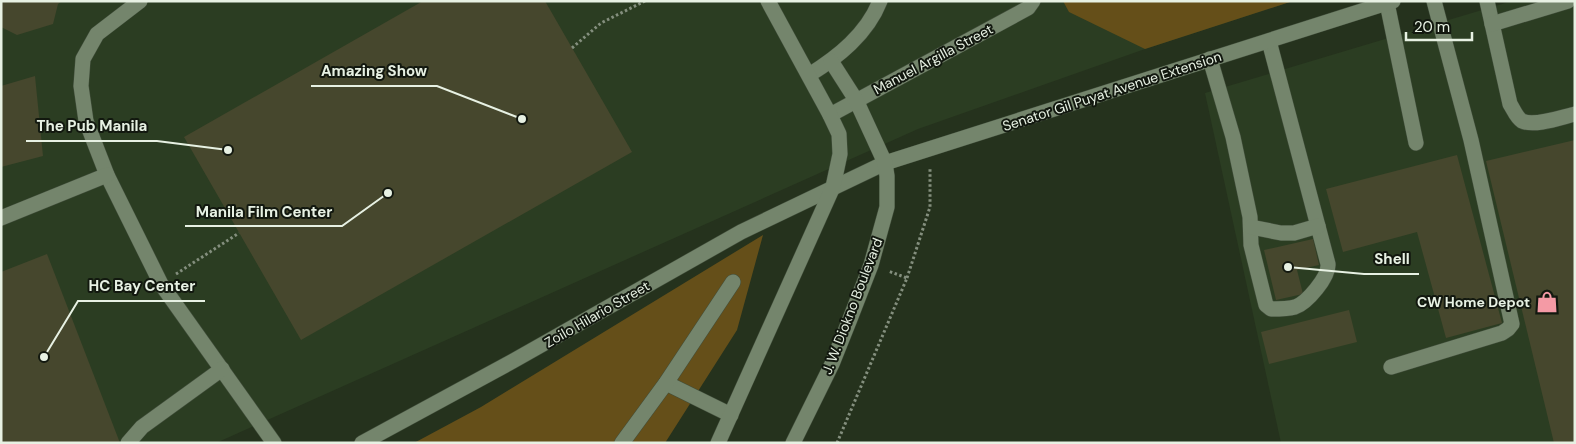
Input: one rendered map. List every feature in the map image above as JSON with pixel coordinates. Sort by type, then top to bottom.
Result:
[{"type":"street","points":[[140,1],[97,34],[83,59],[81,86],[86,121],[107,175],[161,284],[274,443]]},
{"type":"street","points":[[718,443],[833,187],[840,154],[839,134],[830,114],[768,1]]},
{"type":"street","points":[[809,75],[831,61],[857,38],[877,10],[880,1]]},
{"type":"street","name":"Manuel Argilla Street","points":[[830,114],[1028,8],[1033,1]]},
{"type":"street","points":[[1391,367],[1488,338],[1502,333],[1512,324],[1471,140],[1434,1]]},
{"type":"street","points":[[1487,1],[1510,104],[1517,116],[1524,122],[1532,124],[1575,114]]},
{"type":"street","points":[[1492,24],[1568,1]]},
{"type":"street","points":[[1390,2],[1416,143]]},
{"type":"street","name":"Senator Gil Puyat Avenue Extension","points":[[833,187],[885,163],[1390,2]]},
{"type":"street","points":[[1210,59],[1233,137],[1250,217],[1251,245],[1266,304],[1271,309],[1297,306],[1324,280],[1328,264],[1269,40]]},
{"type":"street","points":[[831,61],[856,100],[885,163]]},
{"type":"street","name":"J. W. Diokno Boulevard","points":[[793,443],[832,364],[871,265],[887,207],[885,163]]},
{"type":"street","points":[[1,218],[107,175]]},
{"type":"street","name":"Zoilo Hilario Street","points":[[362,443],[513,362],[741,232],[833,187]]},
{"type":"street","points":[[1250,227],[1281,233],[1294,233],[1318,226]]},
{"type":"street","points":[[622,443],[666,383],[733,282]]},
{"type":"street","points":[[128,443],[142,427],[222,369]]},
{"type":"street","points":[[666,383],[731,415]]},
{"type":"path","points":[[572,48],[601,23],[645,1]]},
{"type":"path","points":[[837,443],[907,278],[930,207],[930,149]]},
{"type":"path","points":[[161,284],[239,233]]},
{"type":"path","points":[[871,265],[907,278]]},
{"type":"shaded area","points":[[1,1],[1293,1],[1145,49],[918,129],[216,443],[1,443]]},
{"type":"shaded area","points":[[1063,1],[1293,1],[1145,49],[1069,12]]},
{"type":"shaded area","points":[[1512,1],[1575,1],[1575,443],[1281,443],[1205,93]]},
{"type":"shaded area","points":[[763,235],[737,330],[665,443],[414,443],[481,407]]},
{"type":"building","points":[[1,1],[62,1],[58,4],[53,24],[17,35],[1,27]]},
{"type":"building","points":[[423,1],[545,1],[632,152],[301,340],[184,137]]},
{"type":"building","points":[[35,76],[43,156],[1,167],[1,86]]},
{"type":"building","name":"CW Home Depot","points":[[1575,140],[1575,443],[1554,443],[1486,161]]},
{"type":"building","points":[[1457,155],[1502,323],[1446,338],[1417,232],[1343,252],[1326,189]]},
{"type":"building","points":[[1313,239],[1319,265],[1297,270],[1303,294],[1276,300],[1264,250]]},
{"type":"building","points":[[47,254],[120,443],[1,443],[1,272]]},
{"type":"building","points":[[1349,310],[1357,342],[1269,364],[1261,332]]},
{"type":"place","name":"Amazing Show","points":[[522,119]]},
{"type":"place","name":"The Pub Manila","points":[[228,150]]},
{"type":"place","name":"Manila Film Center","points":[[388,193]]},
{"type":"place","name":"Shell","points":[[1288,267]]},
{"type":"place","name":"CW Home Depot","points":[[1547,302]]},
{"type":"place","name":"HC Bay Center","points":[[44,357]]}]
